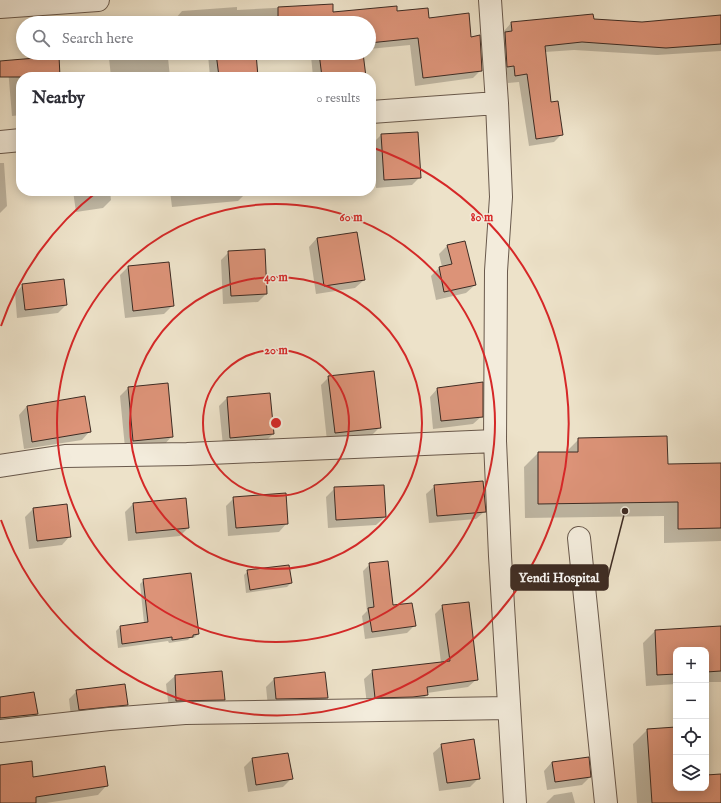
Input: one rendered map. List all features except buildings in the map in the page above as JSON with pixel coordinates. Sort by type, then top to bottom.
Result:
[{"type":"street","points":[[0,6],[98,0]]},
{"type":"street","points":[[490,0],[497,103],[501,197],[496,271],[495,442],[515,803]]},
{"type":"street","points":[[376,112],[497,103]]},
{"type":"street","points":[[0,142],[16,140]]},
{"type":"street","points":[[0,466],[65,456],[187,454],[495,442]]},
{"type":"street","points":[[579,538],[606,803]]},
{"type":"street","points":[[0,730],[185,713],[509,708]]},
{"type":"place","name":"Yendi Hospital","points":[[625,511]]}]
